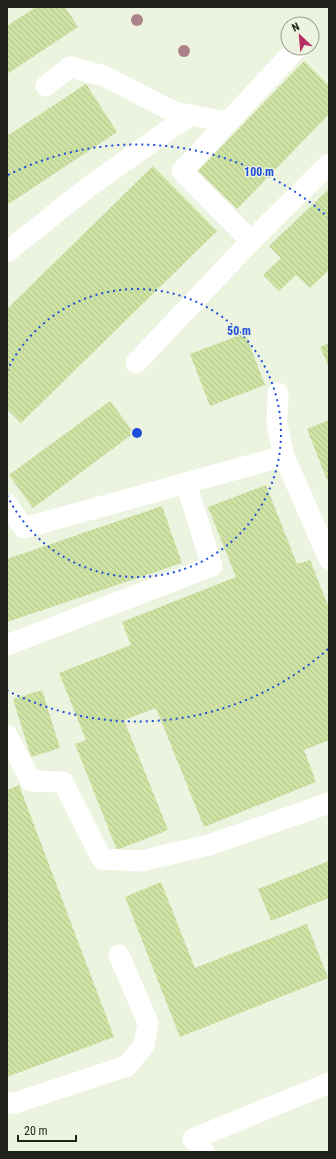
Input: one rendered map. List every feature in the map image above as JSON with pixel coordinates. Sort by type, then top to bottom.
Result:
[{"type":"lane","points":[[251,241],[182,171],[289,56]]},
{"type":"lane","points":[[46,86],[70,67],[104,76],[174,112],[227,122]]},
{"type":"lane","points":[[7,252],[87,188],[190,115]]},
{"type":"lane","points":[[136,363],[251,241],[329,164]]},
{"type":"lane","points":[[278,392],[277,425],[284,456],[329,559]]},
{"type":"lane","points":[[7,504],[15,532],[284,456]]},
{"type":"lane","points":[[7,645],[212,566],[186,483]]},
{"type":"lane","points":[[7,735],[31,781],[63,782],[102,859],[141,860],[209,845],[329,803]]},
{"type":"lane","points":[[7,1103],[15,1103],[127,1066],[144,1045],[148,1023],[119,955]]},
{"type":"lane","points":[[204,1152],[193,1139],[329,1083]]},
{"type":"building","points":[[36,7],[65,7],[78,27],[7,74],[7,26]]},
{"type":"building","points":[[304,61],[329,86],[329,114],[237,209],[198,171]]},
{"type":"building","points":[[86,84],[117,132],[7,205],[7,136]]},
{"type":"building","points":[[153,166],[217,231],[21,423],[7,409],[7,309]]},
{"type":"building","points":[[329,189],[329,270],[310,288],[296,275],[279,291],[263,275],[281,258],[269,246]]},
{"type":"building","points":[[245,333],[265,385],[210,406],[190,354]]},
{"type":"building","points":[[329,343],[329,367],[320,347]]},
{"type":"building","points":[[110,401],[134,433],[33,508],[9,475]]},
{"type":"building","points":[[329,420],[329,485],[307,429]]},
{"type":"building","points":[[266,485],[297,564],[310,560],[329,608],[329,740],[304,750],[316,782],[204,827],[156,708],[124,720],[168,830],[117,850],[75,744],[86,740],[59,673],[131,645],[122,622],[236,577],[208,507]]},
{"type":"building","points":[[162,506],[182,563],[7,622],[7,559]]},
{"type":"building","points":[[42,690],[60,748],[31,757],[13,699]]},
{"type":"building","points":[[19,785],[114,1037],[7,1077],[7,790]]},
{"type":"building","points":[[329,861],[329,898],[271,921],[258,889]]},
{"type":"building","points":[[161,882],[195,968],[307,924],[328,978],[180,1037],[125,897]]}]
